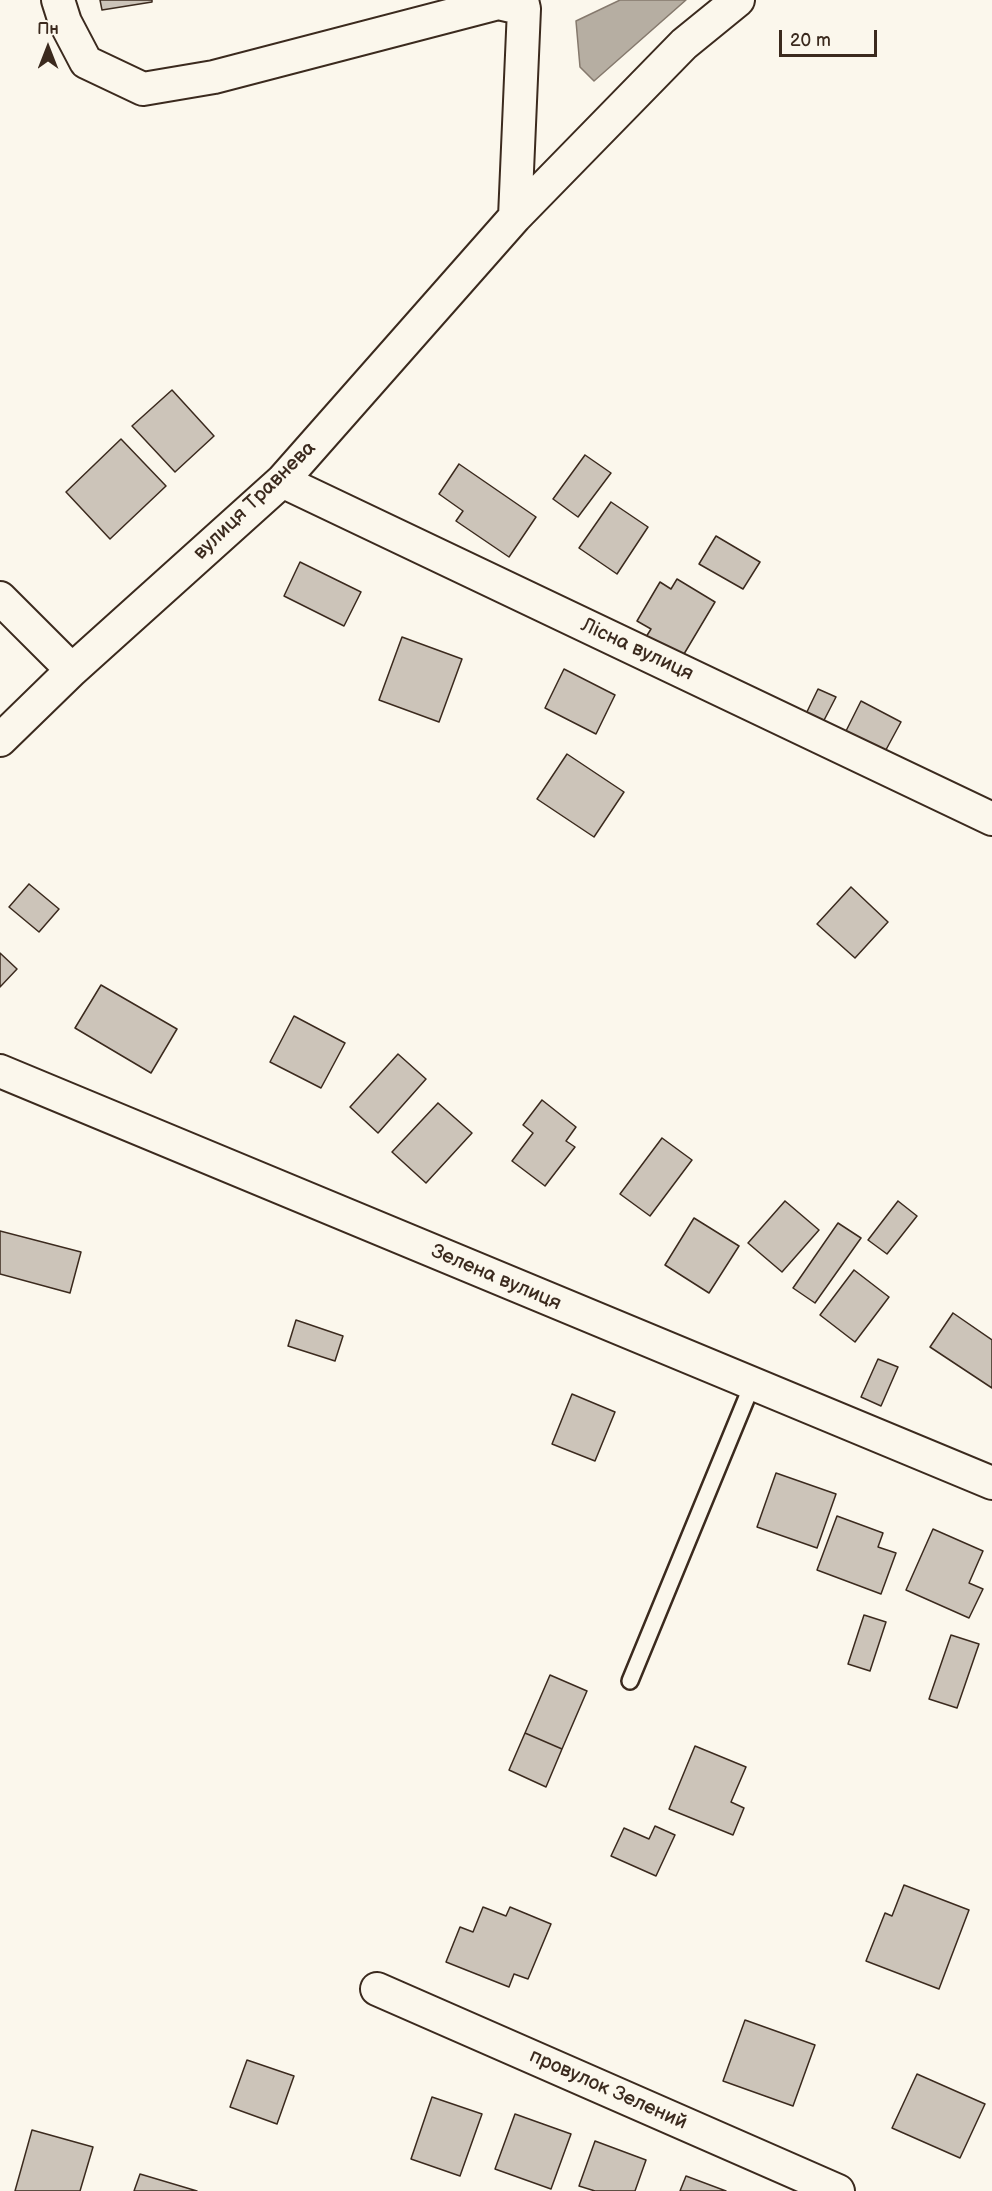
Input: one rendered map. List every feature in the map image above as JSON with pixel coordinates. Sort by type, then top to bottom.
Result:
[{"type":"street","points":[[58,0],[65,22],[86,62],[143,89],[213,77],[498,3],[523,4],[515,217]]},
{"type":"street","name":"вулиця Травнева","points":[[0,740],[72,670],[282,481],[515,217],[684,44],[738,0]]},
{"type":"street","name":"Лісна вулиця","points":[[282,481],[992,819]]},
{"type":"street","points":[[0,598],[72,670]]},
{"type":"street","name":"Зелена вулиця","points":[[0,1071],[992,1483]]},
{"type":"street","name":"провулок Зелений","points":[[377,1989],[838,2191]]},
{"type":"lane","points":[[630,1681],[752,1385]]},
{"type":"shaded area","points":[[620,0],[686,0],[594,81],[580,67],[576,21]]},
{"type":"building","points":[[100,0],[152,0],[152,2],[102,10]]},
{"type":"building","points":[[172,390],[214,436],[175,472],[132,426]]},
{"type":"building","points":[[121,439],[166,486],[110,539],[66,492]]},
{"type":"building","points":[[585,455],[611,473],[578,517],[553,499]]},
{"type":"building","points":[[459,464],[536,517],[509,557],[456,521],[463,511],[439,494]]},
{"type":"building","points":[[611,502],[648,527],[617,574],[579,548]]},
{"type":"building","points":[[716,536],[760,562],[743,589],[699,564]]},
{"type":"building","points":[[300,562],[361,592],[344,626],[284,596]]},
{"type":"building","points":[[677,579],[715,602],[681,659],[646,637],[651,629],[637,621],[660,582],[671,589]]},
{"type":"building","points":[[402,637],[462,659],[439,722],[379,700]]},
{"type":"building","points":[[564,669],[615,695],[596,734],[545,708]]},
{"type":"building","points":[[818,689],[836,697],[820,728],[803,720]]},
{"type":"building","points":[[861,701],[901,722],[881,759],[842,739]]},
{"type":"building","points":[[567,754],[624,792],[594,837],[537,799]]},
{"type":"building","points":[[29,884],[59,909],[39,932],[9,907]]},
{"type":"building","points":[[851,887],[888,922],[855,958],[817,924]]},
{"type":"building","points":[[0,953],[17,969],[0,987]]},
{"type":"building","points":[[101,985],[177,1029],[151,1073],[75,1028]]},
{"type":"building","points":[[294,1016],[345,1043],[321,1088],[270,1062]]},
{"type":"building","points":[[398,1054],[426,1079],[378,1133],[350,1107]]},
{"type":"building","points":[[542,1100],[576,1127],[566,1141],[575,1147],[545,1186],[512,1161],[533,1133],[523,1125]]},
{"type":"building","points":[[438,1103],[472,1133],[426,1183],[392,1152]]},
{"type":"building","points":[[662,1138],[692,1160],[650,1216],[620,1194]]},
{"type":"building","points":[[785,1201],[819,1230],[782,1272],[748,1243]]},
{"type":"building","points":[[898,1201],[917,1216],[887,1254],[868,1240]]},
{"type":"building","points":[[694,1218],[739,1246],[709,1293],[665,1265]]},
{"type":"building","points":[[838,1223],[861,1238],[815,1303],[793,1288]]},
{"type":"building","points":[[0,1231],[81,1252],[70,1293],[0,1274]]},
{"type":"building","points":[[854,1270],[889,1297],[855,1342],[820,1315]]},
{"type":"building","points":[[953,1313],[992,1340],[992,1388],[930,1347]]},
{"type":"building","points":[[296,1320],[343,1336],[335,1361],[288,1346]]},
{"type":"building","points":[[878,1359],[898,1367],[881,1406],[861,1397]]},
{"type":"building","points":[[572,1394],[615,1412],[595,1461],[552,1444]]},
{"type":"building","points":[[776,1473],[836,1494],[817,1548],[757,1527]]},
{"type":"building","points":[[837,1516],[883,1533],[878,1547],[896,1553],[881,1594],[817,1570]]},
{"type":"building","points":[[933,1529],[983,1551],[969,1583],[983,1589],[969,1618],[906,1590]]},
{"type":"building","points":[[864,1615],[886,1622],[870,1671],[848,1664]]},
{"type":"building","points":[[951,1635],[979,1644],[957,1708],[929,1699]]},
{"type":"building","points":[[550,1675],[587,1691],[562,1749],[525,1733]]},
{"type":"building","points":[[525,1733],[562,1749],[546,1787],[509,1770]]},
{"type":"building","points":[[695,1746],[746,1767],[731,1802],[744,1808],[733,1835],[669,1809]]},
{"type":"building","points":[[655,1826],[675,1835],[656,1876],[611,1856],[624,1828],[649,1839]]},
{"type":"building","points":[[904,1885],[969,1910],[939,1989],[866,1961],[885,1913],[892,1916]]},
{"type":"building","points":[[483,1907],[506,1916],[510,1907],[551,1924],[528,1979],[514,1974],[509,1987],[446,1962],[460,1927],[473,1932]]},
{"type":"building","points":[[745,2020],[815,2045],[793,2106],[723,2081]]},
{"type":"building","points":[[247,2060],[294,2076],[277,2124],[230,2107]]},
{"type":"building","points":[[917,2074],[985,2104],[960,2158],[892,2128]]},
{"type":"building","points":[[432,2097],[482,2114],[460,2176],[411,2159]]},
{"type":"building","points":[[515,2114],[571,2134],[551,2189],[495,2169]]},
{"type":"building","points":[[32,2130],[93,2147],[80,2191],[15,2191]]},
{"type":"building","points":[[595,2141],[646,2160],[635,2191],[595,2191],[579,2186]]},
{"type":"building","points":[[140,2174],[197,2191],[134,2191]]},
{"type":"building","points":[[686,2176],[726,2191],[680,2191]]}]
